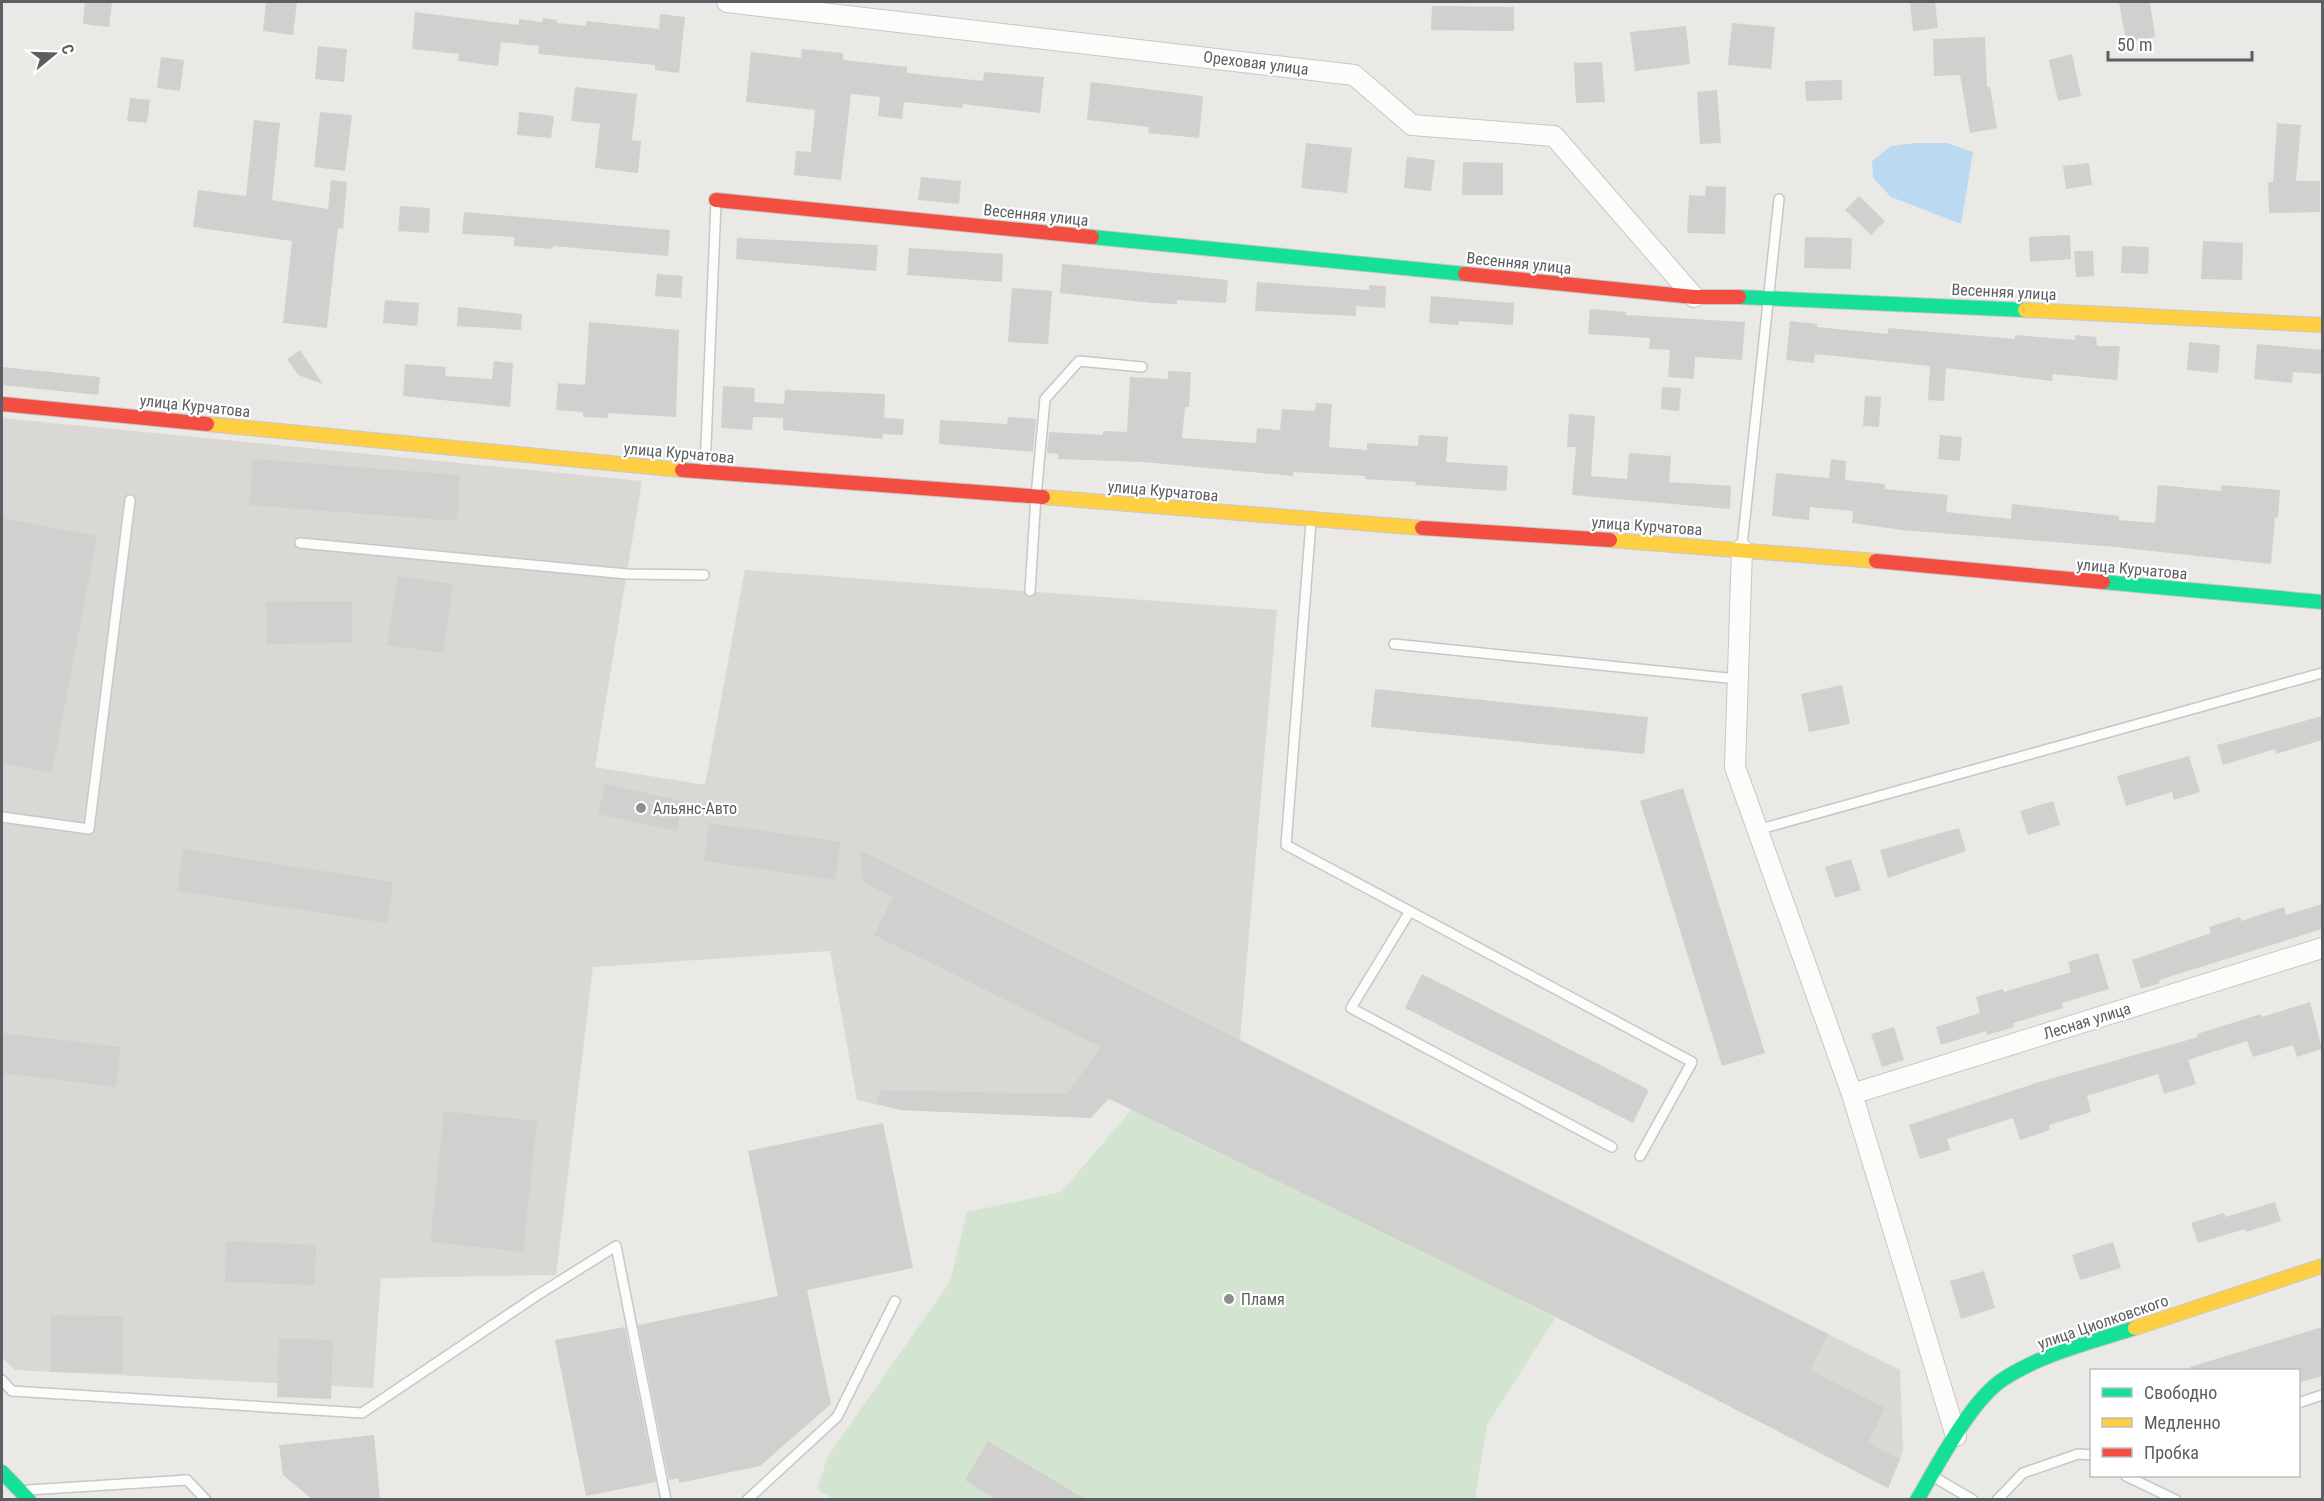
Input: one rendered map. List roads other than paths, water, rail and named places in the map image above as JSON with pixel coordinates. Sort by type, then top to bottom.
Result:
[{"type":"street","name":"Ореховая улица","points":[[727,2],[1354,75],[1412,125],[1554,136],[1694,297]]},
{"type":"street","name":"Весенняя улица","points":[[716,200],[1694,297],[1767,297],[2322,325]]},
{"type":"street","name":"улица Курчатова","points":[[2,404],[705,472],[1036,496],[1311,521],[1742,549],[2322,602]]},
{"type":"street","points":[[1742,549],[1735,767],[1852,1094],[1956,1436]]},
{"type":"street","name":"Лесная улица","points":[[1852,1094],[2322,948]]},
{"type":"street","name":"улица Циолковского","points":[[1917,1500],[1964,1422],[2001,1381],[2055,1354],[2322,1266]]},
{"type":"street","points":[[2,1472],[25,1495]]},
{"type":"lane","points":[[1742,549],[1779,199]]},
{"type":"lane","points":[[705,472],[716,200]]},
{"type":"lane","points":[[1030,591],[1045,399],[1078,361],[1142,368]]},
{"type":"lane","points":[[2,817],[89,829],[130,500]]},
{"type":"lane","points":[[1311,521],[1286,845],[1692,1062],[1640,1156]]},
{"type":"lane","points":[[300,543],[627,574],[704,575]]},
{"type":"lane","points":[[1394,644],[1737,679]]},
{"type":"lane","points":[[1757,830],[2322,673]]},
{"type":"lane","points":[[1410,911],[1351,1008],[1612,1147]]},
{"type":"lane","points":[[2,1380],[12,1391],[363,1413],[536,1296],[616,1246],[666,1500]]},
{"type":"lane","points":[[747,1500],[837,1417],[895,1301]]},
{"type":"lane","points":[[2300,1401],[2322,1395]]},
{"type":"lane","points":[[1997,1500],[2023,1473],[2079,1454],[2090,1455]]},
{"type":"lane","points":[[1932,1476],[1973,1500]]},
{"type":"lane","points":[[2128,1477],[2176,1500]]},
{"type":"lane","points":[[25,1495],[188,1480],[206,1500]]},
{"type":"water","points":[[1947,143],[1973,152],[1961,224],[1891,197],[1873,178],[1872,161],[1891,146]]},
{"type":"place","name":"Альянс-Авто","points":[[641,808]]},
{"type":"place","name":"Пламя","points":[[1229,1299]]}]
